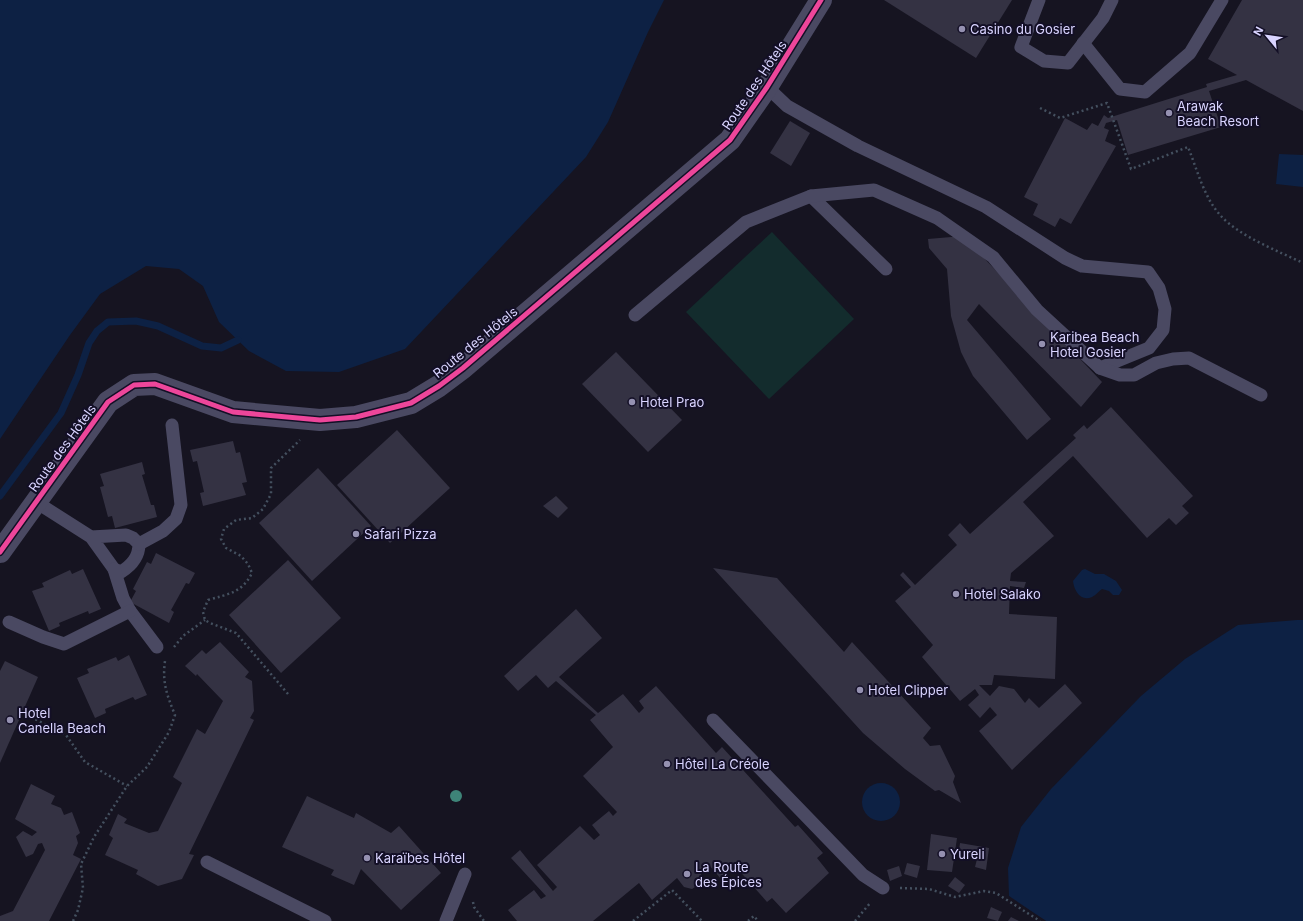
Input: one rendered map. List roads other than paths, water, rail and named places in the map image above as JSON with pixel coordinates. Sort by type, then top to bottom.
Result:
[{"type":"street","name":"Route des Hôtels","points":[[0,552],[108,402],[134,385],[155,384],[233,412],[320,420],[356,417],[412,402],[439,386],[463,368],[730,140],[767,88],[821,0]]},
{"type":"lane","points":[[1038,0],[1021,47],[1044,61],[1068,63],[1102,18],[1112,0]]},
{"type":"lane","points":[[1083,43],[1120,89],[1145,92],[1190,53],[1222,0]]},
{"type":"lane","points":[[767,88],[788,106],[858,146],[986,207],[1065,258],[1082,266],[1148,272],[1159,288],[1165,309],[1163,330],[1149,348],[1100,368]]},
{"type":"lane","points":[[635,315],[746,222],[811,196],[874,190],[937,218],[993,257],[1037,310],[1100,368],[1120,375],[1134,375],[1156,364],[1173,359],[1189,358],[1261,395]]},
{"type":"lane","points":[[811,196],[886,269]]},
{"type":"lane","points":[[139,544],[164,531],[176,519],[180,505],[172,425]]},
{"type":"lane","points":[[36,502],[91,537],[114,569],[123,598],[130,611],[162,652]]},
{"type":"lane","points":[[91,537],[126,535],[133,538],[139,544],[139,551],[130,567],[121,572],[114,569]]},
{"type":"lane","points":[[9,622],[43,637],[64,644],[130,611]]},
{"type":"lane","points":[[713,720],[863,875],[883,888]]},
{"type":"lane","points":[[207,862],[325,921]]},
{"type":"lane","points":[[446,921],[465,874]]},
{"type":"water","points":[[0,0],[664,0],[608,122],[586,157],[405,349],[339,372],[286,371],[249,351],[219,322],[203,286],[179,269],[146,266],[100,294],[70,335],[0,439]]},
{"type":"water","points":[[1279,154],[1303,155],[1303,187],[1276,184]]},
{"type":"water","points":[[1085,569],[1095,574],[1104,574],[1116,581],[1122,590],[1119,595],[1113,595],[1109,591],[1102,589],[1092,597],[1081,597],[1075,588],[1073,581],[1082,570]]},
{"type":"water","points":[[1303,620],[1303,921],[1046,921],[1009,896],[1008,868],[1021,827],[1051,789],[1141,696],[1185,659],[1238,625]]},
{"type":"water","points":[[877,783],[885,783],[892,786],[897,791],[900,802],[897,813],[892,818],[885,821],[877,821],[870,818],[865,813],[862,806],[862,798],[865,791],[870,786]]},
{"type":"waterway","points":[[0,496],[61,413],[78,375],[89,343],[97,331],[108,322],[136,321],[158,326],[202,346],[221,348],[238,340]]},
{"type":"place","name":"Casino du Gosier","points":[[962,29]]},
{"type":"place","name":"Arawak Beach Resort","points":[[1169,113]]},
{"type":"place","name":"Karibea Beach Hotel Gosier","points":[[1042,344]]},
{"type":"place","name":"Hotel Prao","points":[[632,402]]},
{"type":"place","name":"Safari Pizza","points":[[356,534]]},
{"type":"place","name":"Hotel Salako","points":[[956,594]]},
{"type":"place","name":"Hotel Clipper","points":[[860,690]]},
{"type":"place","name":"Hotel Canella Beach","points":[[10,720]]},
{"type":"place","name":"Hôtel La Créole","points":[[667,764]]},
{"type":"place","name":"Yureli","points":[[942,854]]},
{"type":"place","name":"Karaïbes Hôtel","points":[[367,858]]},
{"type":"place","name":"La Route des Épices","points":[[687,874]]}]
